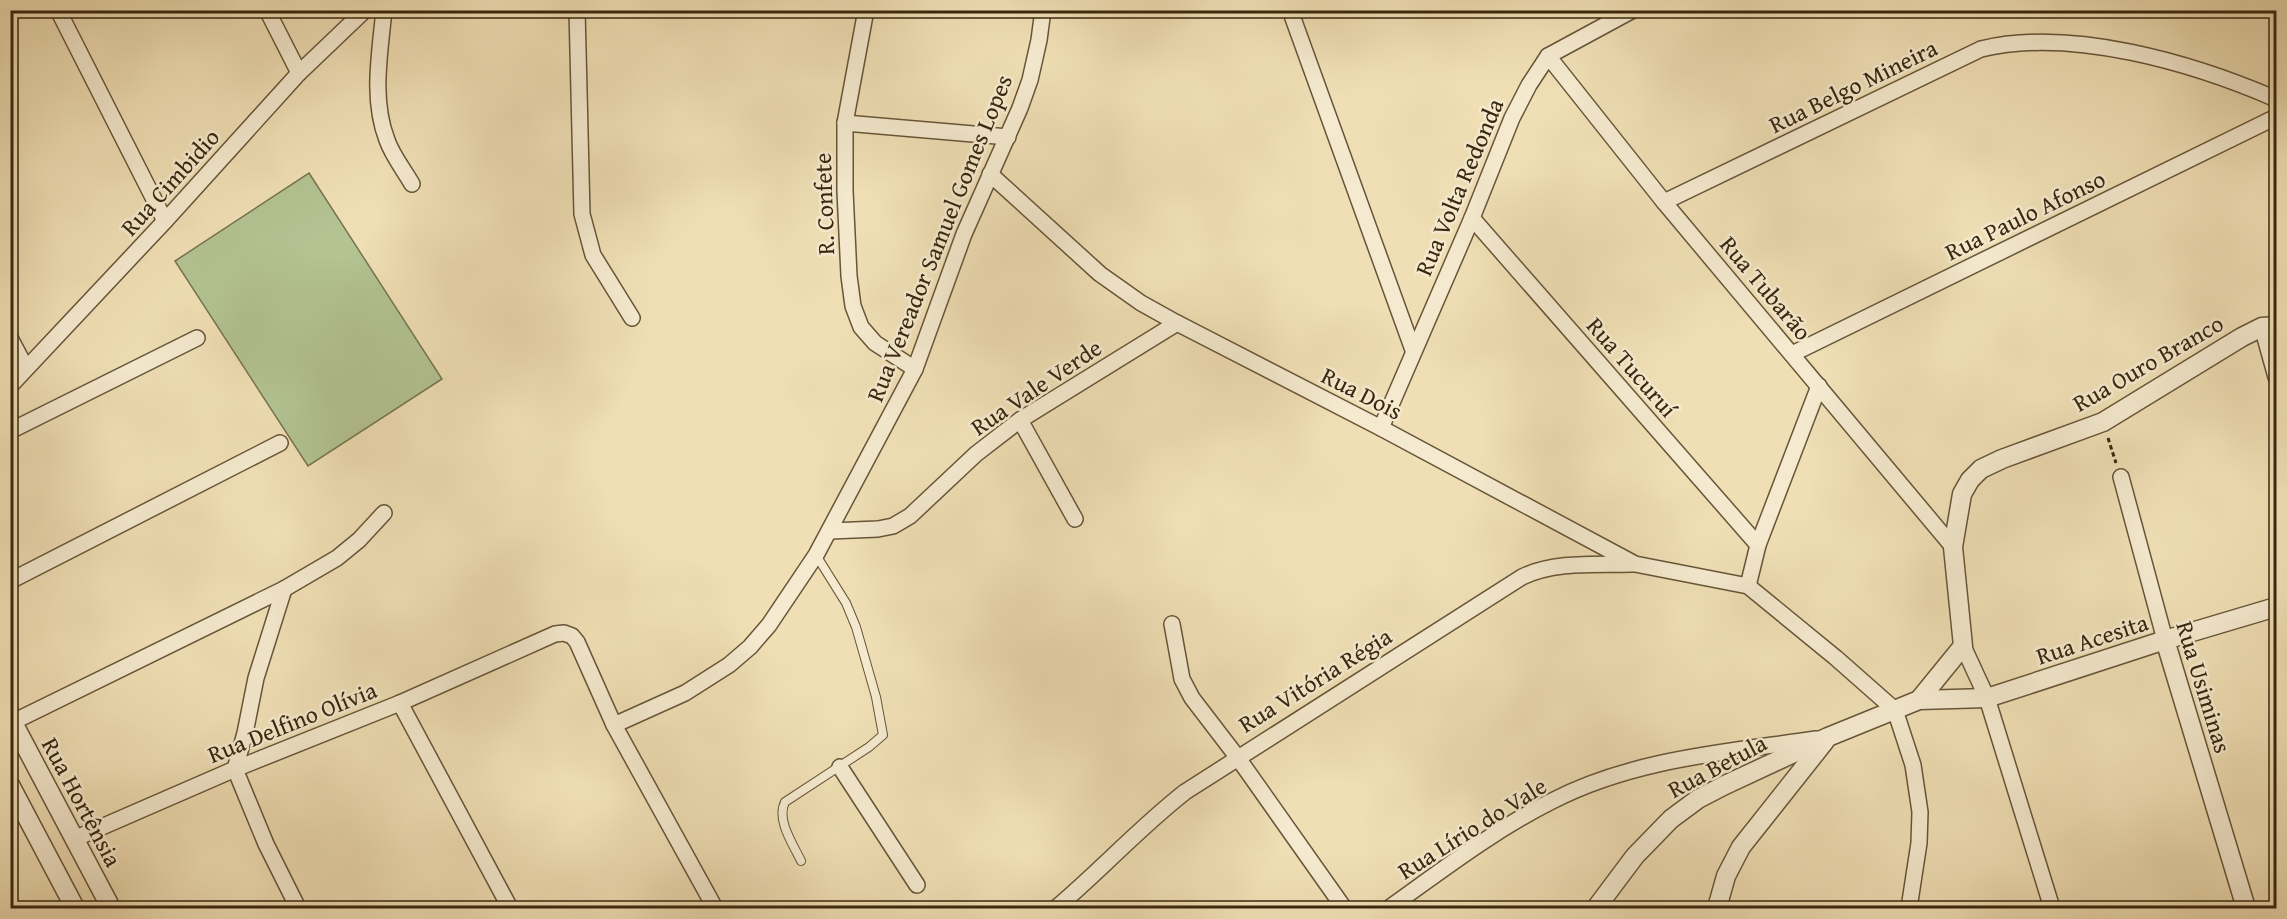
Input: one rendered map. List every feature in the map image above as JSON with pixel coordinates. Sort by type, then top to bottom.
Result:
[{"type":"street","points":[[58,10],[165,221]]},
{"type":"street","points":[[267,10],[299,73]]},
{"type":"street","name":"Rua Cimbidio","points":[[10,386],[165,221],[299,73],[365,10]]},
{"type":"street","points":[[384,10],[378,73],[381,121],[387,142],[412,184]]},
{"type":"street","points":[[577,10],[582,214],[593,255],[632,318]]},
{"type":"street","name":"R. Confete","points":[[866,10],[845,123],[845,191],[849,276],[853,306],[861,327],[875,343],[915,369]]},
{"type":"street","name":"Rua Vereador Samuel Gomes Lopes","points":[[614,725],[685,693],[729,665],[750,647],[769,625],[816,555],[915,369],[953,264],[1030,80],[1039,40],[1042,10]]},
{"type":"street","points":[[1290,10],[1413,350]]},
{"type":"street","points":[[1548,56],[1633,10]]},
{"type":"street","name":"Rua Belgo Mineira","points":[[1664,202],[1981,50],[2001,45],[2033,42],[2062,43],[2163,60],[2224,77],[2277,99]]},
{"type":"street","name":"Rua Volta Redonda","points":[[1381,428],[1472,218],[1516,109],[1548,56]]},
{"type":"street","name":"Rua Tubarão","points":[[1548,56],[1664,202],[1953,547]]},
{"type":"street","name":"Rua Paulo Afonso","points":[[1792,354],[2277,117]]},
{"type":"street","points":[[845,123],[1008,137]]},
{"type":"street","name":"Rua Dois","points":[[990,174],[1100,274],[1141,303],[1177,323],[1381,428],[1635,564],[1748,586]]},
{"type":"street","name":"Rua Tucuruí","points":[[1472,218],[1758,545]]},
{"type":"street","name":"Rua Vale Verde","points":[[830,531],[878,530],[893,526],[910,516],[976,454],[1020,420],[1177,323]]},
{"type":"street","points":[[2269,327],[2277,377]]},
{"type":"street","name":"Rua Ouro Branco","points":[[2052,909],[1987,698],[1963,646],[1953,547],[1962,494],[1970,480],[1981,470],[2002,459],[2103,422],[2220,349],[2269,327]]},
{"type":"street","points":[[10,338],[26,368]]},
{"type":"street","points":[[10,431],[197,338]]},
{"type":"street","points":[[1819,386],[1758,545],[1748,586],[1895,710],[1913,765],[1920,812],[1919,843],[1909,909]]},
{"type":"street","points":[[1020,420],[1075,519]]},
{"type":"street","points":[[10,581],[280,443]]},
{"type":"street","name":"Rua Usiminas","points":[[2121,477],[2165,640],[2246,909]]},
{"type":"street","points":[[12,720],[284,589],[337,558],[359,540],[384,513]]},
{"type":"street","name":"Rua Vitória Régia","points":[[1056,909],[1168,805],[1238,758],[1533,572],[1560,566],[1635,564]]},
{"type":"street","points":[[284,589],[256,678],[235,769],[266,844],[298,909]]},
{"type":"street","name":"Rua Acesita","points":[[1919,700],[1987,698],[2165,640],[2277,607]]},
{"type":"street","points":[[1172,624],[1178,664],[1187,688],[1344,909]]},
{"type":"street","name":"Rua Delfino Olívia","points":[[74,839],[235,769],[400,703],[555,634],[564,633],[572,636],[577,642],[614,725]]},
{"type":"street","points":[[1717,909],[1726,876],[1741,847],[1828,737],[1919,700],[1963,646]]},
{"type":"street","points":[[400,703],[510,909]]},
{"type":"street","name":"Rua Hortênsia","points":[[12,720],[111,909]]},
{"type":"street","points":[[614,725],[715,909]]},
{"type":"street","name":"Rua Lírio do Vale","points":[[1389,909],[1527,814],[1591,784],[1654,764],[1828,737]]},
{"type":"street","name":"Rua Betula","points":[[1596,909],[1621,872],[1651,837],[1689,806],[1725,785],[1828,737]]},
{"type":"street","points":[[840,767],[917,885]]},
{"type":"street","points":[[10,785],[75,909]]},
{"type":"lane","points":[[801,861],[785,828],[783,806],[788,799],[880,739],[883,730],[856,627],[846,603],[816,555]]},
{"type":"path","points":[[2103,422],[2121,477]]},
{"type":"green space","points":[[309,173],[442,379],[308,466],[175,261]]}]
